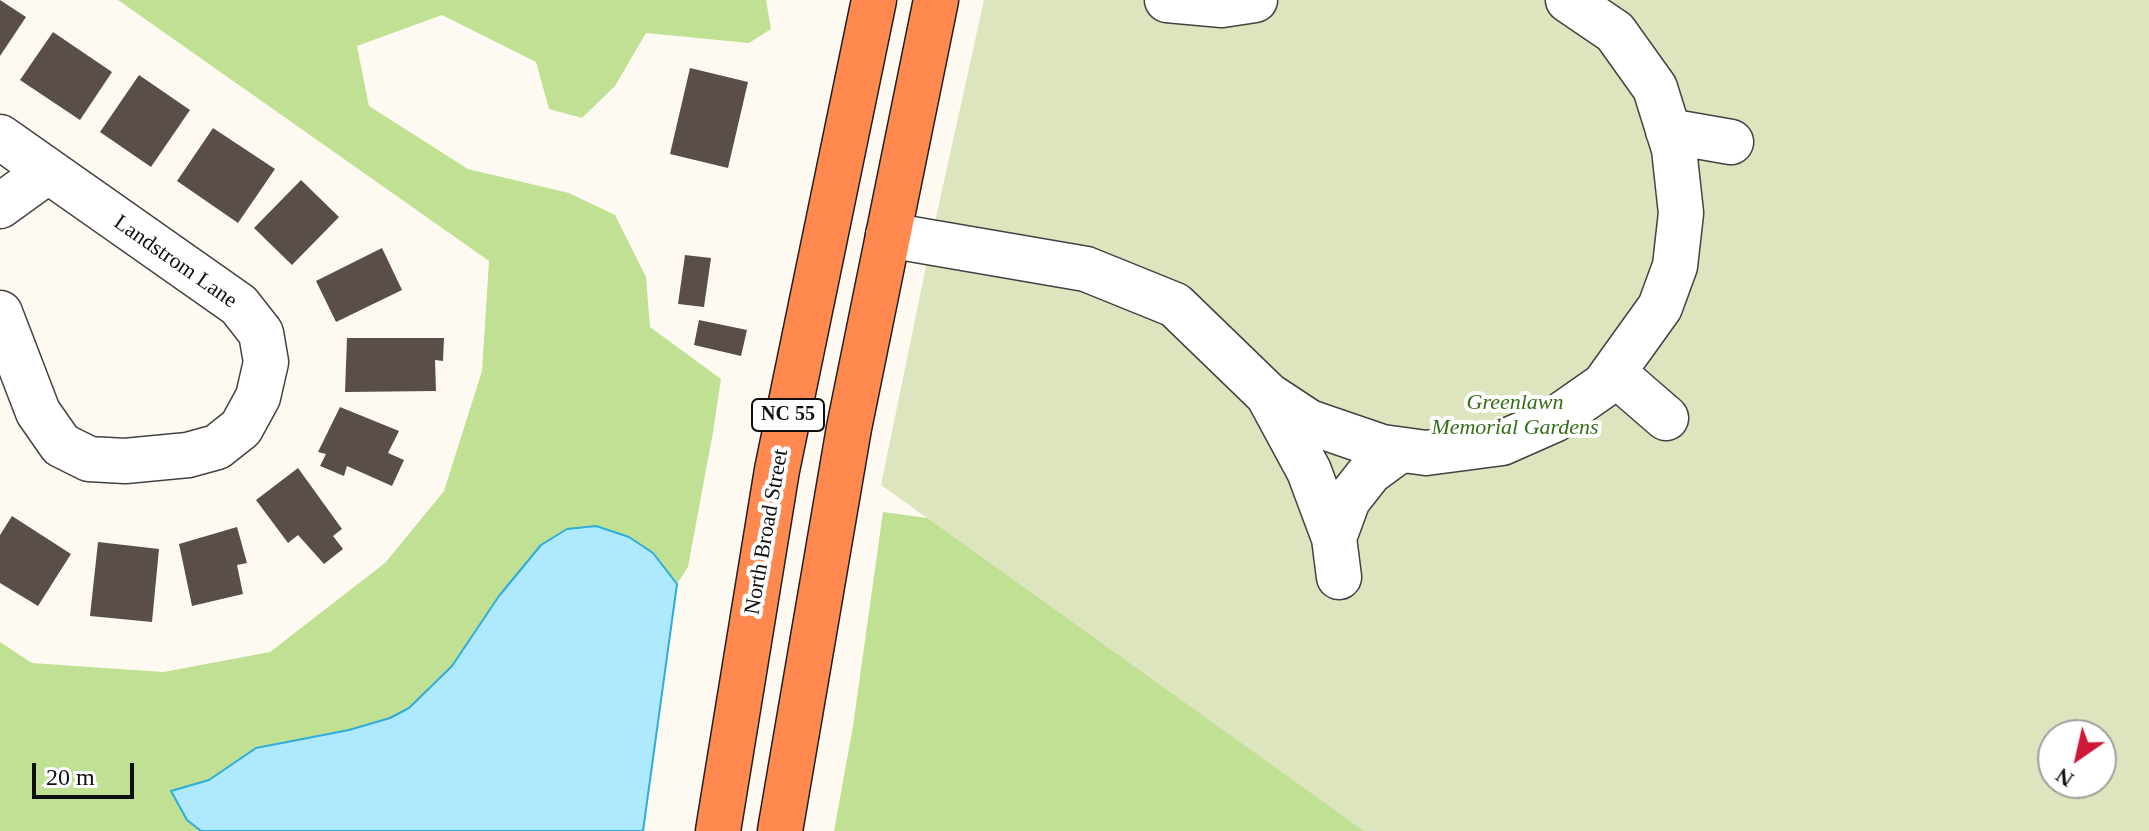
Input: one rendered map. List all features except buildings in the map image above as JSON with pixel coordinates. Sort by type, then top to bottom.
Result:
[{"type":"highway","name":"North Broad Street","points":[[718,831],[777,470],[873,0]]},
{"type":"highway","name":"NC 55","points":[[780,831],[837,494],[936,0]]},
{"type":"street","points":[[1167,0],[1222,5],[1255,0]]},
{"type":"street","points":[[888,235],[1086,269],[1175,305],[1268,395],[1309,422],[1382,447],[1426,453],[1502,443],[1554,420],[1604,385],[1660,307],[1675,266],[1681,213],[1674,149],[1655,88],[1615,32],[1568,0]]},
{"type":"street","points":[[1668,131],[1731,142]]},
{"type":"street","name":"Landstrom Lane","points":[[0,137],[239,305],[261,333],[266,362],[258,397],[241,428],[217,447],[188,455],[125,461],[89,459],[61,445],[38,412],[0,313]]},
{"type":"street","points":[[0,206],[47,172]]},
{"type":"street","points":[[1614,373],[1666,418]]},
{"type":"street","points":[[1268,395],[1309,471],[1336,558],[1348,500],[1370,472],[1400,450]]},
{"type":"green space","points":[[118,0],[766,0],[771,29],[749,43],[646,33],[615,86],[582,118],[549,109],[536,62],[442,15],[357,46],[369,106],[468,169],[569,193],[615,215],[646,277],[650,327],[721,379],[688,567],[677,584],[653,553],[567,529],[541,546],[499,596],[452,666],[409,708],[390,718],[349,730],[256,748],[209,780],[172,791],[187,820],[201,831],[0,831],[0,642],[32,663],[163,672],[270,652],[385,563],[444,491],[482,371],[489,261]]},
{"type":"green space","name":"Greenlawn Memorial Gardens","points":[[984,0],[2149,0],[2149,831],[1364,831],[881,485]]},
{"type":"green space","points":[[883,512],[972,524],[1396,831],[834,831],[853,726]]},
{"type":"water","points":[[596,526],[629,537],[653,553],[677,584],[643,831],[201,831],[187,820],[171,791],[209,780],[256,748],[349,730],[390,718],[409,708],[452,666],[499,596],[541,545],[567,529]]}]
